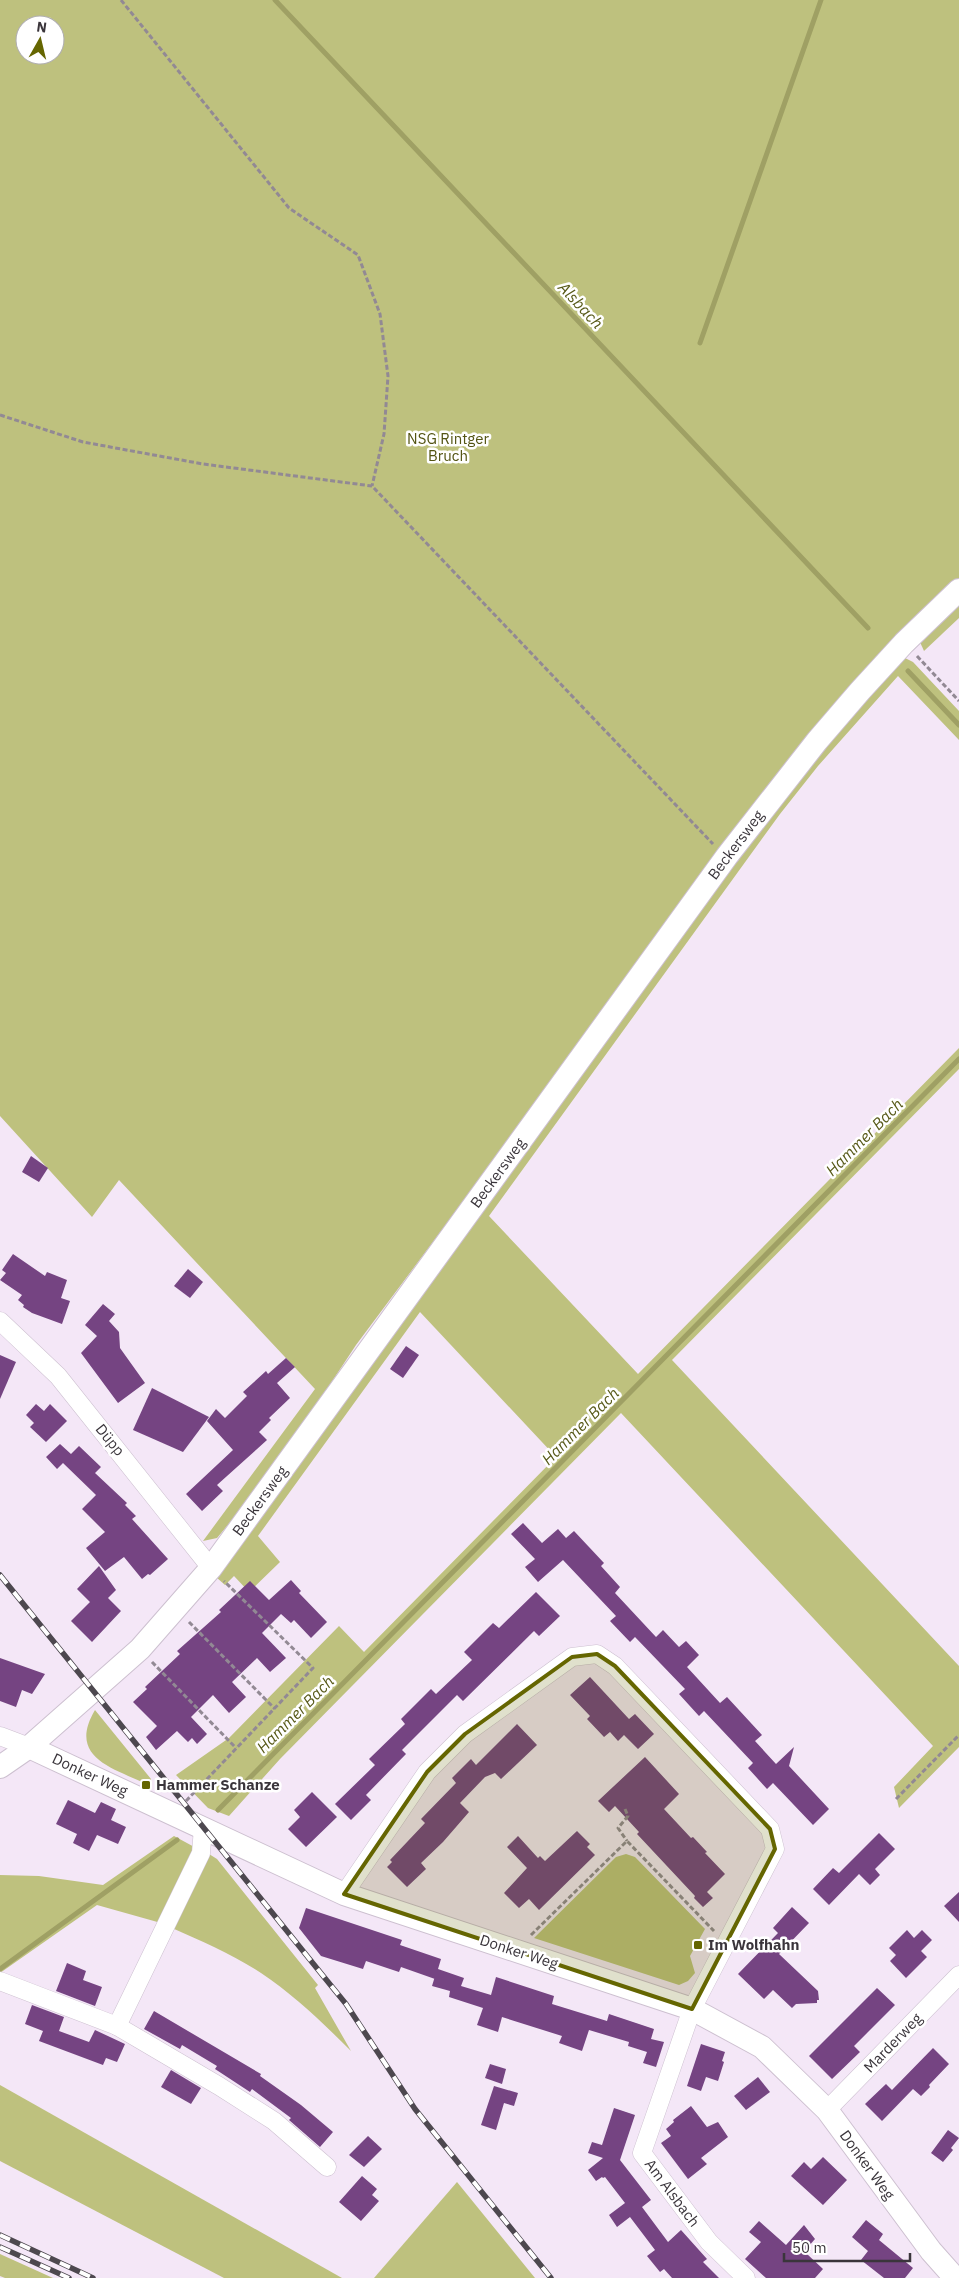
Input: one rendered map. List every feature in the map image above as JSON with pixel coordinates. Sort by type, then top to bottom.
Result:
[{"type":"street","name":"Beckersweg","points":[[0,1768],[29,1747],[140,1649],[211,1568],[727,856],[817,741],[904,643],[959,590]]},
{"type":"street","name":"Düpp","points":[[0,1321],[58,1376],[211,1568]]},
{"type":"street","points":[[344,1894],[427,1772],[465,1734],[572,1657],[597,1654],[615,1666],[770,1829],[775,1849],[692,2009]]},
{"type":"street","name":"Donker Weg","points":[[0,1736],[29,1747],[344,1894],[692,2009],[762,2047],[827,2110],[931,2251],[956,2275]]},
{"type":"street","points":[[117,2026],[201,1853],[203,1828]]},
{"type":"street","name":"Marderweg","points":[[827,2110],[959,1975]]},
{"type":"street","points":[[0,1980],[117,2026],[220,2086],[274,2121],[327,2167]]},
{"type":"street","name":"Am Alsbach","points":[[692,2009],[642,2153],[709,2242],[746,2278]]},
{"type":"path","points":[[121,0],[290,208],[358,255],[380,314],[388,376],[384,434],[372,486]]},
{"type":"path","points":[[0,415],[82,442],[203,464],[372,486],[727,856]]},
{"type":"path","points":[[904,643],[959,701]]},
{"type":"path","points":[[174,1814],[313,1668],[211,1568]]},
{"type":"path","points":[[176,1609],[274,1710]]},
{"type":"path","points":[[140,1649],[236,1748]]},
{"type":"path","points":[[896,1799],[959,1735]]},
{"type":"path","points":[[625,1810],[628,1816],[618,1828],[627,1842],[726,1944]]},
{"type":"path","points":[[516,1951],[627,1842]]},
{"type":"highlighted area","points":[[597,1654],[615,1666],[770,1829],[775,1849],[692,2009],[344,1894],[427,1772],[465,1734],[572,1657]]},
{"type":"green space","name":"NSG Rintger Bruch","points":[[0,0],[959,0],[959,578],[880,654],[804,739],[711,860],[483,1175],[356,1345],[327,1389],[237,1514],[217,1538],[203,1541],[315,1389],[119,1180],[92,1217],[0,1116]]},
{"type":"green space","points":[[959,605],[959,618],[924,651],[920,642]]},
{"type":"green space","points":[[905,658],[913,662],[959,711],[959,740],[898,676],[818,766],[780,814],[489,1216],[638,1374],[959,1048],[959,1069],[672,1360],[959,1666],[959,1747],[899,1808],[894,1787],[933,1746],[621,1413],[280,1759],[229,1816],[208,1808],[176,1775],[229,1738],[339,1626],[364,1652],[556,1457],[420,1312],[258,1536],[280,1562],[249,1592],[234,1576],[225,1585],[216,1577],[255,1527],[259,1518],[711,893],[835,735]]},
{"type":"green space","points":[[95,1710],[151,1779],[151,1786],[110,1767],[99,1760],[91,1751],[87,1740],[88,1727]]},
{"type":"green space","points":[[174,1836],[198,1849],[161,1923],[97,1905],[0,1973],[0,1875],[39,1876],[103,1885]]},
{"type":"green space","points":[[209,1854],[217,1859],[318,1985],[315,1988],[351,2051],[297,2000],[261,1973],[228,1954],[172,1928]]},
{"type":"green space","points":[[626,1854],[635,1857],[705,1929],[690,1956],[695,1973],[688,1981],[679,1985],[534,1938],[616,1857]]},
{"type":"green space","points":[[0,2085],[342,2278],[224,2278],[0,2161]]},
{"type":"green space","points":[[457,2182],[535,2278],[374,2278]]},
{"type":"green space","points":[[0,2254],[53,2278],[5,2278],[0,2276]]},
{"type":"building","points":[[31,1156],[48,1168],[39,1182],[22,1172]]},
{"type":"building","points":[[13,1254],[45,1276],[47,1272],[67,1280],[61,1298],[70,1301],[62,1324],[32,1313],[23,1307],[24,1305],[18,1300],[22,1295],[0,1280],[6,1273],[2,1270]]},
{"type":"building","points":[[188,1269],[203,1282],[190,1298],[174,1286]]},
{"type":"building","points":[[103,1304],[115,1314],[109,1321],[119,1332],[120,1348],[145,1383],[118,1403],[81,1353],[97,1336],[85,1325]]},
{"type":"building","points":[[406,1346],[419,1355],[403,1378],[390,1369]]},
{"type":"building","points":[[0,1355],[16,1362],[0,1399]]},
{"type":"building","points":[[286,1358],[295,1367],[277,1383],[290,1398],[269,1418],[271,1420],[259,1432],[267,1440],[217,1485],[223,1491],[202,1511],[186,1494],[233,1450],[207,1421],[216,1409],[225,1418],[247,1396],[243,1392],[266,1371],[268,1374]]},
{"type":"building","points":[[152,1388],[209,1417],[183,1452],[133,1430]]},
{"type":"building","points":[[36,1404],[44,1411],[50,1404],[67,1421],[46,1442],[30,1427],[34,1423],[26,1415]]},
{"type":"building","points":[[60,1444],[71,1454],[79,1446],[101,1467],[95,1473],[127,1503],[125,1505],[136,1516],[132,1519],[168,1559],[150,1575],[148,1574],[142,1579],[124,1557],[105,1571],[86,1548],[105,1532],[82,1509],[96,1495],[63,1463],[57,1469],[46,1457]]},
{"type":"building","points":[[523,1523],[542,1543],[558,1529],[566,1538],[574,1531],[604,1563],[601,1566],[620,1587],[615,1593],[656,1637],[663,1630],[679,1647],[686,1641],[699,1655],[687,1667],[720,1703],[727,1697],[762,1735],[755,1741],[776,1764],[794,1747],[789,1766],[829,1809],[813,1825],[773,1783],[767,1789],[748,1768],[753,1763],[704,1711],[699,1716],[679,1694],[685,1689],[635,1637],[630,1642],[610,1621],[616,1616],[563,1560],[538,1582],[525,1567],[535,1559],[511,1534]]},
{"type":"building","points":[[99,1566],[116,1590],[108,1598],[121,1611],[92,1642],[71,1621],[90,1602],[77,1589]]},
{"type":"building","points":[[291,1580],[301,1591],[299,1593],[327,1622],[311,1638],[294,1620],[291,1623],[281,1614],[262,1633],[286,1658],[270,1672],[257,1658],[232,1682],[246,1697],[229,1713],[213,1695],[191,1717],[207,1734],[197,1744],[192,1738],[188,1742],[177,1731],[156,1750],[146,1737],[157,1726],[133,1702],[147,1689],[145,1687],[180,1654],[177,1651],[221,1612],[219,1610],[250,1581],[269,1600]]},
{"type":"building","points":[[536,1592],[560,1616],[539,1636],[534,1631],[463,1701],[457,1695],[402,1750],[406,1754],[366,1795],[371,1800],[351,1820],[335,1804],[375,1765],[369,1759],[405,1724],[401,1719],[431,1689],[436,1694],[472,1660],[464,1652],[493,1623],[499,1628]]},
{"type":"building","points":[[0,1658],[45,1674],[32,1694],[22,1690],[16,1707],[0,1701]]},
{"type":"building","points":[[590,1677],[629,1719],[635,1714],[654,1734],[638,1749],[624,1735],[618,1741],[610,1732],[604,1737],[587,1719],[590,1716],[570,1695]]},
{"type":"building","points":[[517,1724],[537,1745],[501,1779],[495,1773],[485,1777],[460,1803],[469,1812],[443,1842],[421,1863],[426,1869],[407,1887],[387,1867],[392,1862],[390,1860],[425,1823],[421,1819],[456,1783],[452,1778],[471,1759],[476,1765]]},
{"type":"building","points":[[645,1757],[679,1794],[664,1809],[691,1838],[693,1837],[725,1874],[707,1892],[713,1898],[703,1907],[637,1834],[639,1832],[615,1806],[609,1812],[598,1801]]},
{"type":"building","points":[[312,1792],[337,1817],[306,1847],[288,1829],[300,1817],[294,1810]]},
{"type":"building","points":[[68,1800],[95,1813],[101,1802],[116,1809],[111,1820],[126,1827],[118,1844],[97,1835],[89,1851],[73,1843],[77,1834],[56,1824]]},
{"type":"building","points":[[577,1831],[590,1844],[587,1847],[595,1855],[539,1910],[529,1899],[519,1908],[504,1893],[527,1868],[507,1847],[518,1836],[538,1858],[540,1856],[545,1861]]},
{"type":"building","points":[[879,1833],[895,1849],[875,1869],[880,1875],[870,1885],[859,1874],[829,1905],[813,1889],[833,1868],[839,1873]]},
{"type":"building","points":[[959,1892],[959,1922],[944,1906]]},
{"type":"building","points":[[792,1907],[809,1923],[779,1954],[818,1991],[819,2000],[817,2000],[817,2003],[796,2004],[792,2008],[773,1990],[764,1999],[738,1974],[778,1933],[773,1928]]},
{"type":"building","points":[[306,1908],[402,1940],[400,1945],[441,1959],[438,1969],[464,1978],[461,1986],[491,1995],[496,1977],[554,1996],[552,2004],[607,2021],[609,2014],[654,2029],[651,2039],[664,2042],[656,2067],[643,2063],[647,2052],[628,2046],[629,2042],[589,2030],[582,2051],[559,2043],[562,2036],[502,2017],[498,2032],[477,2025],[483,2008],[449,1997],[450,1991],[432,1986],[434,1979],[401,1967],[399,1972],[366,1961],[363,1969],[321,1956],[299,1928]]},
{"type":"building","points":[[907,1930],[914,1938],[922,1930],[932,1940],[921,1951],[927,1957],[906,1978],[890,1961],[896,1955],[889,1948]]},
{"type":"building","points":[[67,1963],[86,1971],[83,1980],[102,1987],[95,2006],[56,1991]]},
{"type":"building","points":[[877,1988],[895,2005],[854,2046],[860,2052],[832,2079],[809,2056]]},
{"type":"building","points":[[32,2005],[64,2017],[59,2031],[89,2042],[95,2030],[125,2044],[117,2062],[106,2058],[103,2065],[39,2041],[43,2031],[25,2024]]},
{"type":"building","points":[[154,2011],[261,2074],[260,2076],[301,2105],[333,2132],[320,2147],[289,2120],[291,2118],[252,2089],[250,2092],[215,2069],[217,2066],[182,2045],[180,2049],[144,2029]]},
{"type":"building","points":[[701,2044],[725,2052],[718,2081],[706,2077],[701,2091],[687,2086]]},
{"type":"building","points":[[933,2048],[949,2064],[921,2096],[913,2089],[882,2121],[865,2104],[886,2084],[892,2090]]},
{"type":"building","points":[[490,2064],[506,2069],[502,2084],[485,2078]]},
{"type":"building","points":[[171,2070],[201,2088],[191,2104],[161,2087]]},
{"type":"building","points":[[758,2077],[770,2092],[746,2110],[734,2096]]},
{"type":"building","points":[[494,2086],[518,2093],[514,2106],[504,2103],[496,2130],[481,2125]]},
{"type":"building","points":[[691,2106],[707,2127],[718,2122],[728,2137],[701,2158],[707,2164],[688,2179],[661,2143],[671,2136],[666,2129],[674,2122],[673,2120]]},
{"type":"building","points":[[614,2108],[635,2115],[620,2160],[651,2200],[642,2207],[668,2242],[681,2230],[707,2259],[703,2262],[719,2278],[672,2278],[664,2269],[660,2272],[647,2256],[655,2250],[630,2217],[617,2227],[609,2215],[625,2203],[605,2177],[596,2181],[588,2170],[603,2158],[588,2153],[592,2142],[602,2145]]},
{"type":"building","points":[[948,2130],[959,2138],[951,2148],[953,2150],[943,2162],[931,2153]]},
{"type":"building","points":[[368,2136],[382,2149],[364,2167],[349,2155]]},
{"type":"building","points":[[823,2157],[847,2180],[823,2205],[791,2176],[804,2162],[811,2169]]},
{"type":"building","points":[[362,2176],[377,2189],[372,2195],[379,2201],[361,2221],[339,2202]]},
{"type":"building","points":[[866,2220],[883,2234],[879,2240],[913,2268],[905,2278],[884,2278],[861,2260],[868,2251],[852,2237]]},
{"type":"building","points":[[759,2221],[786,2245],[804,2225],[815,2239],[808,2247],[811,2250],[807,2254],[823,2269],[815,2278],[766,2278],[745,2259],[761,2242],[749,2232]]},
{"type":"waterway","name":"Alsbach","points":[[275,0],[868,628]]},
{"type":"waterway","points":[[700,343],[821,0]]},
{"type":"waterway","name":"Alsbach","points":[[908,671],[959,725]]},
{"type":"waterway","name":"Hammer Bach","points":[[218,1810],[959,1059]]},
{"type":"waterway","name":"Hammer Bach","points":[[0,1969],[177,1840]]},
{"type":"railway","points":[[0,1575],[346,2004],[415,2109],[551,2278]]},
{"type":"railway","points":[[0,2235],[93,2278]]},
{"type":"railway","points":[[0,2247],[69,2278]]},
{"type":"place","name":"Hammer Schanze","points":[[146,1785]]},
{"type":"place","name":"Im Wolfhahn","points":[[698,1945]]}]
